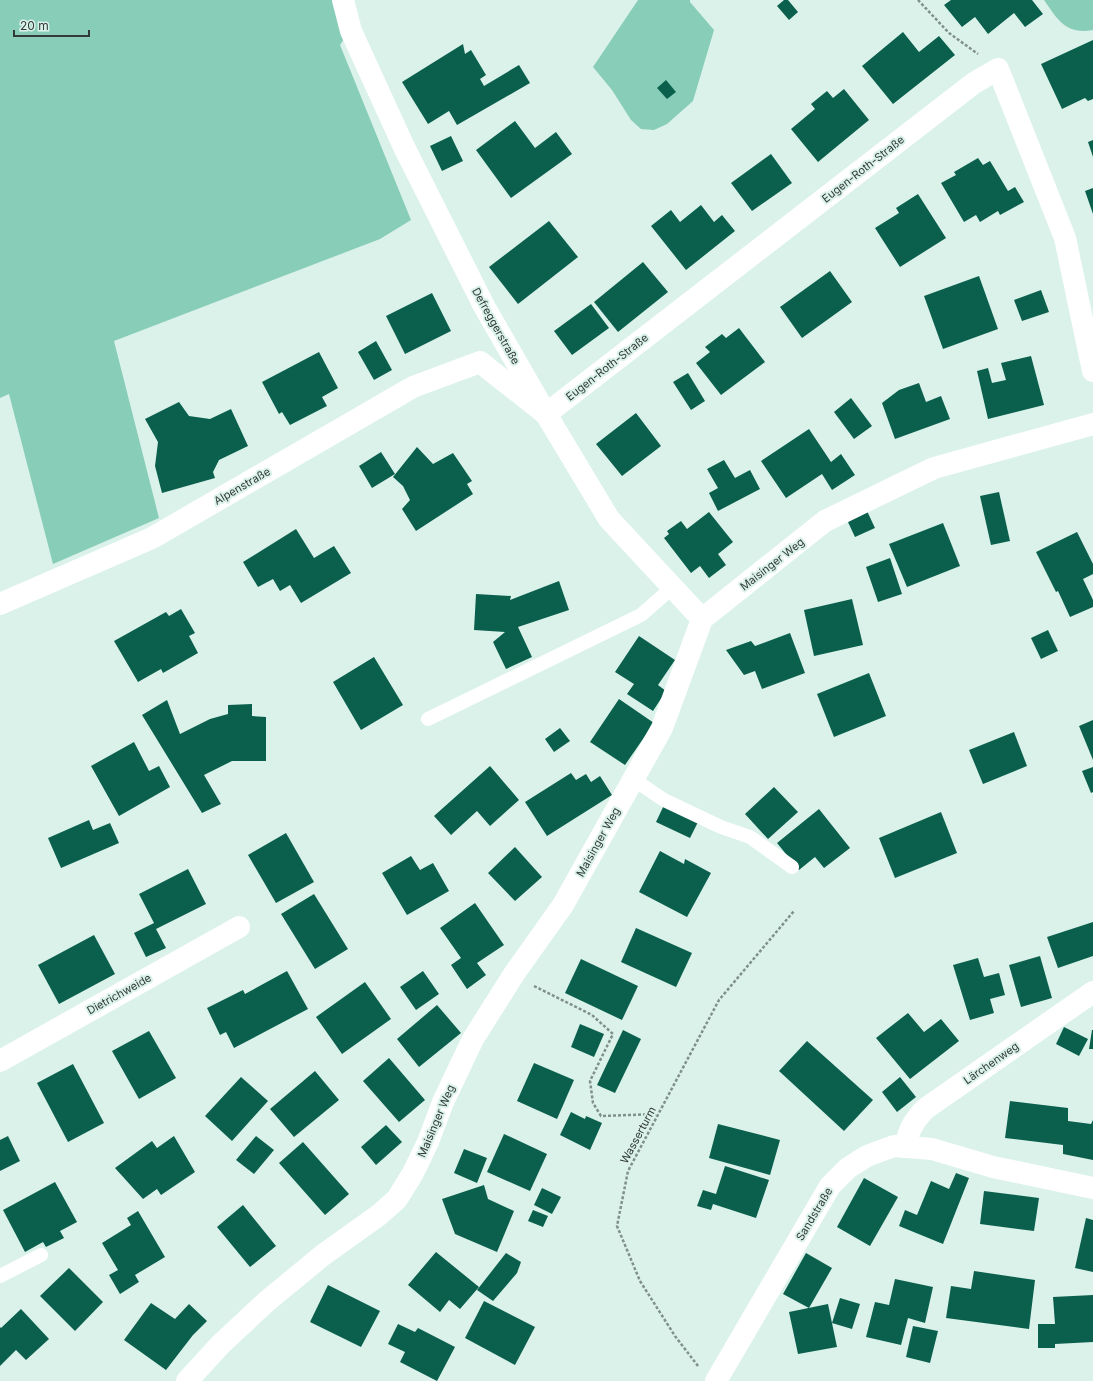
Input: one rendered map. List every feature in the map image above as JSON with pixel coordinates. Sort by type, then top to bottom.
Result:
[{"type":"street","name":"Defreggerstraße","points":[[343,0],[350,31],[404,147],[484,306],[546,414],[609,519],[702,619]]},
{"type":"street","name":"Eugen-Roth-Straße","points":[[546,414],[974,83],[998,69]]},
{"type":"street","points":[[998,69],[1065,238],[1093,371]]},
{"type":"street","name":"Alpenstraße","points":[[0,604],[152,538],[413,387],[480,362],[546,414]]},
{"type":"street","name":"Maisinger Weg","points":[[187,1381],[221,1344],[266,1302],[324,1255],[379,1216],[397,1199],[428,1142],[443,1102],[473,1039],[514,974],[563,905],[662,728],[702,619],[825,522],[934,468],[1093,424]]},
{"type":"street","name":"Dietrichweide","points":[[0,1061],[238,927]]},
{"type":"street","name":"Lärchenweg","points":[[905,1147],[908,1132],[912,1123],[925,1109],[1093,992]]},
{"type":"street","name":"Sandstraße","points":[[708,1375],[830,1186],[848,1168],[867,1156],[894,1146],[932,1149],[992,1167],[1093,1188]]},
{"type":"lane","points":[[428,719],[641,614],[673,587]]},
{"type":"lane","points":[[633,779],[664,800],[721,827],[750,837],[792,867]]},
{"type":"lane","points":[[0,1276],[41,1254]]},
{"type":"path","points":[[918,0],[949,33],[998,69]]},
{"type":"path","name":"Wasserturm","points":[[708,1375],[676,1336],[640,1281],[617,1226],[628,1171],[719,1000],[794,911]]},
{"type":"path","points":[[514,974],[540,990],[592,1015],[613,1034],[590,1081],[593,1102],[600,1116],[658,1114]]},
{"type":"green space","points":[[0,0],[347,0],[352,27],[340,45],[411,220],[380,239],[114,341],[159,518],[53,564],[9,394],[0,398]]},
{"type":"green space","points":[[638,0],[690,0],[690,2],[714,30],[693,101],[667,124],[654,130],[641,129],[631,120],[612,90],[593,67]]},
{"type":"green space","points":[[1044,0],[1093,0],[1093,30],[1084,31],[1069,28],[1059,20]]},
{"type":"building","points":[[784,0],[788,0],[798,12],[789,20],[777,6]]},
{"type":"building","points":[[951,0],[1032,0],[1043,14],[1025,27],[1014,13],[988,34],[975,17],[962,27],[944,5]]},
{"type":"building","points":[[903,32],[919,52],[939,36],[955,55],[893,104],[862,66]]},
{"type":"building","points":[[1093,40],[1093,99],[1088,101],[1085,98],[1062,109],[1041,64]]},
{"type":"building","points":[[463,44],[465,54],[471,50],[486,75],[480,79],[484,86],[519,65],[530,83],[457,125],[449,111],[428,124],[402,82]]},
{"type":"building","points":[[666,80],[676,92],[667,99],[657,88]]},
{"type":"building","points":[[844,89],[869,120],[818,162],[791,129],[815,109],[811,104],[827,91],[833,98]]},
{"type":"building","points":[[515,121],[535,148],[556,132],[572,154],[511,198],[476,150]]},
{"type":"building","points":[[451,136],[463,161],[442,171],[430,146]]},
{"type":"building","points":[[1093,140],[1093,157],[1088,142]]},
{"type":"building","points":[[771,154],[792,183],[752,211],[731,183]]},
{"type":"building","points":[[978,158],[983,165],[990,161],[1008,191],[1015,187],[1024,202],[1000,215],[998,211],[980,222],[976,215],[964,222],[941,183],[956,175],[954,172]]},
{"type":"building","points":[[1093,188],[1093,214],[1085,191]]},
{"type":"building","points":[[918,194],[946,238],[900,267],[875,228],[899,213],[896,208]]},
{"type":"building","points":[[701,205],[714,222],[722,215],[735,231],[686,270],[651,226],[671,210],[680,222]]},
{"type":"building","points":[[549,221],[578,257],[518,304],[489,267]]},
{"type":"building","points":[[643,262],[668,292],[618,332],[594,302]]},
{"type":"building","points":[[830,271],[852,302],[802,338],[780,307]]},
{"type":"building","points":[[979,276],[998,329],[943,349],[924,296]]},
{"type":"building","points":[[1041,290],[1049,312],[1022,321],[1014,300]]},
{"type":"building","points":[[432,293],[451,331],[405,354],[386,316]]},
{"type":"building","points":[[591,304],[609,328],[572,355],[554,331]]},
{"type":"building","points":[[739,328],[765,362],[721,395],[696,363],[710,352],[705,347],[722,334],[726,338]]},
{"type":"building","points":[[376,341],[392,370],[374,380],[358,352]]},
{"type":"building","points":[[319,352],[338,388],[322,397],[327,406],[290,425],[282,412],[279,414],[262,382]]},
{"type":"building","points":[[1031,356],[1044,405],[988,419],[977,371],[988,368],[992,383],[1006,380],[1001,363]]},
{"type":"building","points":[[688,373],[705,401],[691,410],[673,382]]},
{"type":"building","points":[[919,383],[926,402],[941,396],[950,419],[895,439],[882,403],[899,390]]},
{"type":"building","points":[[851,398],[872,426],[854,439],[834,412]]},
{"type":"building","points":[[179,402],[189,416],[210,419],[231,409],[248,446],[219,460],[213,472],[215,478],[162,493],[155,466],[158,442],[145,419]]},
{"type":"building","points":[[636,413],[661,446],[622,476],[596,444]]},
{"type":"building","points":[[809,429],[831,462],[841,454],[855,475],[832,490],[822,474],[786,498],[761,461]]},
{"type":"building","points":[[417,447],[433,464],[453,453],[472,481],[467,484],[473,494],[416,531],[402,509],[410,500],[403,486],[393,477]]},
{"type":"building","points":[[381,452],[395,474],[372,488],[359,466]]},
{"type":"building","points":[[724,460],[735,478],[750,470],[760,489],[718,511],[709,493],[718,488],[707,469]]},
{"type":"building","points":[[999,492],[1010,541],[991,545],[980,496]]},
{"type":"building","points":[[867,511],[875,528],[855,537],[847,520]]},
{"type":"building","points":[[709,512],[733,542],[718,554],[726,565],[709,578],[700,566],[691,573],[664,538],[669,534],[667,531],[681,521],[687,529]]},
{"type":"building","points":[[943,523],[960,566],[907,587],[889,544]]},
{"type":"building","points":[[296,529],[314,558],[334,546],[351,573],[301,603],[290,585],[280,591],[273,579],[258,587],[243,562]]},
{"type":"building","points":[[1077,532],[1093,564],[1093,574],[1083,579],[1093,600],[1093,607],[1070,617],[1058,591],[1056,592],[1036,552]]},
{"type":"building","points":[[890,558],[902,594],[878,602],[866,567]]},
{"type":"building","points":[[559,581],[569,610],[518,627],[532,657],[506,669],[493,642],[505,632],[474,630],[476,594],[511,596],[510,600]]},
{"type":"building","points":[[852,599],[863,645],[814,656],[804,610]]},
{"type":"building","points":[[181,609],[195,633],[189,636],[198,653],[163,673],[161,669],[138,682],[114,641],[166,612],[169,616]]},
{"type":"building","points":[[1048,630],[1058,651],[1041,659],[1031,638]]},
{"type":"building","points":[[790,633],[805,673],[762,689],[755,671],[744,675],[726,650],[751,641],[755,646]]},
{"type":"building","points":[[639,636],[675,660],[658,685],[666,691],[653,711],[627,694],[634,684],[615,672]]},
{"type":"building","points":[[374,657],[403,705],[361,730],[333,682]]},
{"type":"building","points":[[869,673],[886,716],[834,737],[817,694]]},
{"type":"building","points":[[619,699],[654,723],[625,765],[590,742]]},
{"type":"building","points":[[167,700],[180,734],[210,719],[228,714],[228,705],[252,704],[252,716],[266,717],[266,761],[232,761],[204,775],[221,804],[202,813],[142,715]]},
{"type":"building","points":[[1093,720],[1093,760],[1079,726]]},
{"type":"building","points":[[560,728],[570,741],[554,752],[545,739]]},
{"type":"building","points":[[1014,732],[1027,766],[983,784],[969,750]]},
{"type":"building","points":[[134,742],[149,771],[159,766],[170,787],[119,816],[91,766]]},
{"type":"building","points":[[490,766],[519,800],[490,826],[477,811],[451,835],[434,816]]},
{"type":"building","points":[[1093,767],[1093,792],[1091,793],[1082,771]]},
{"type":"building","points":[[571,773],[576,780],[586,774],[591,782],[600,776],[612,795],[547,836],[525,802]]},
{"type":"building","points":[[774,787],[798,812],[768,839],[745,814]]},
{"type":"building","points":[[665,803],[699,820],[690,838],[656,822]]},
{"type":"building","points":[[819,809],[850,848],[824,868],[815,857],[799,870],[777,843]]},
{"type":"building","points":[[941,812],[957,853],[895,878],[879,838]]},
{"type":"building","points":[[89,820],[93,830],[110,823],[119,843],[61,868],[48,838]]},
{"type":"building","points":[[286,833],[314,882],[276,903],[248,855]]},
{"type":"building","points":[[515,847],[542,877],[515,901],[488,873]]},
{"type":"building","points":[[660,851],[684,864],[685,859],[711,873],[687,917],[639,892]]},
{"type":"building","points":[[411,856],[420,870],[433,863],[449,891],[407,915],[382,873]]},
{"type":"building","points":[[188,869],[206,904],[156,929],[166,948],[146,957],[134,933],[154,923],[139,894]]},
{"type":"building","points":[[314,894],[348,949],[315,969],[281,914]]},
{"type":"building","points":[[475,903],[504,945],[477,963],[486,975],[467,989],[451,965],[461,958],[440,928]]},
{"type":"building","points":[[1093,922],[1093,956],[1058,968],[1047,937]]},
{"type":"building","points":[[636,928],[692,953],[676,987],[621,962]]},
{"type":"building","points":[[94,935],[115,974],[59,1004],[38,965]]},
{"type":"building","points":[[1040,956],[1052,998],[1021,1007],[1009,965]]},
{"type":"building","points":[[978,958],[984,977],[999,973],[1005,995],[990,999],[994,1013],[970,1020],[953,965]]},
{"type":"building","points":[[581,959],[638,986],[622,1020],[565,993]]},
{"type":"building","points":[[287,971],[308,1009],[234,1048],[226,1032],[220,1035],[207,1008],[243,990],[245,994]]},
{"type":"building","points":[[423,971],[439,994],[416,1010],[400,987]]},
{"type":"building","points":[[365,982],[391,1019],[342,1054],[316,1017]]},
{"type":"building","points":[[437,1005],[461,1033],[419,1067],[397,1039]]},
{"type":"building","points":[[908,1013],[924,1032],[941,1019],[959,1041],[910,1079],[876,1038]]},
{"type":"building","points":[[580,1024],[604,1034],[594,1057],[571,1047]]},
{"type":"building","points":[[1064,1027],[1088,1039],[1079,1056],[1056,1044]]},
{"type":"building","points":[[623,1030],[641,1039],[615,1093],[597,1085]]},
{"type":"building","points":[[1092,1030],[1093,1049],[1089,1049]]},
{"type":"building","points":[[149,1031],[176,1078],[139,1099],[112,1051]]},
{"type":"building","points":[[807,1041],[873,1100],[844,1131],[779,1071]]},
{"type":"building","points":[[389,1058],[425,1100],[399,1122],[363,1081]]},
{"type":"building","points":[[534,1063],[574,1080],[557,1119],[517,1101]]},
{"type":"building","points":[[73,1064],[104,1123],[68,1142],[37,1083]]},
{"type":"building","points":[[315,1071],[339,1100],[294,1137],[270,1109]]},
{"type":"building","points":[[241,1077],[268,1101],[232,1141],[205,1116]]},
{"type":"building","points":[[900,1077],[916,1097],[897,1112],[882,1092]]},
{"type":"building","points":[[1010,1101],[1068,1108],[1068,1121],[1091,1124],[1093,1120],[1093,1160],[1063,1154],[1063,1145],[1005,1138]]},
{"type":"building","points":[[571,1112],[585,1119],[586,1116],[602,1123],[590,1150],[560,1135]]},
{"type":"building","points":[[718,1124],[780,1140],[770,1175],[709,1158]]},
{"type":"building","points":[[386,1125],[402,1142],[376,1165],[361,1147]]},
{"type":"building","points":[[504,1134],[547,1154],[530,1191],[487,1172]]},
{"type":"building","points":[[8,1136],[20,1161],[0,1171],[0,1140]]},
{"type":"building","points":[[174,1136],[195,1172],[161,1195],[157,1189],[143,1199],[115,1168],[152,1141],[157,1148]]},
{"type":"building","points":[[256,1136],[274,1150],[254,1174],[236,1160]]},
{"type":"building","points":[[303,1142],[349,1194],[325,1215],[279,1163]]},
{"type":"building","points":[[464,1149],[487,1158],[477,1183],[454,1173]]},
{"type":"building","points":[[725,1166],[769,1180],[756,1218],[713,1204],[711,1210],[697,1206],[703,1190],[716,1194]]},
{"type":"building","points":[[956,1173],[969,1178],[943,1244],[899,1226],[905,1210],[917,1215],[931,1181],[949,1189]]},
{"type":"building","points":[[864,1178],[898,1197],[870,1246],[837,1227]]},
{"type":"building","points":[[55,1182],[77,1222],[60,1231],[64,1238],[46,1247],[43,1242],[25,1252],[3,1210]]},
{"type":"building","points":[[484,1185],[488,1199],[514,1211],[497,1252],[455,1234],[442,1199]]},
{"type":"building","points":[[542,1188],[561,1197],[552,1214],[534,1205]]},
{"type":"building","points":[[984,1191],[1039,1198],[1034,1231],[980,1224]]},
{"type":"building","points":[[243,1205],[276,1246],[250,1267],[217,1227]]},
{"type":"building","points":[[533,1210],[548,1216],[543,1227],[528,1221]]},
{"type":"building","points":[[138,1211],[165,1257],[135,1275],[139,1282],[120,1294],[109,1275],[118,1270],[102,1243],[131,1225],[127,1218]]},
{"type":"building","points":[[1086,1218],[1093,1220],[1093,1272],[1075,1268]]},
{"type":"building","points":[[436,1252],[479,1287],[460,1309],[449,1300],[440,1312],[408,1285]]},
{"type":"building","points":[[506,1253],[521,1262],[517,1273],[493,1301],[477,1290]]},
{"type":"building","points":[[806,1253],[832,1268],[809,1308],[783,1294]]},
{"type":"building","points":[[69,1268],[103,1302],[75,1331],[40,1296]]},
{"type":"building","points":[[974,1271],[1035,1280],[1029,1329],[946,1318],[951,1286],[971,1289]]},
{"type":"building","points":[[895,1279],[933,1287],[925,1323],[908,1318],[901,1345],[866,1337],[875,1302],[889,1305]]},
{"type":"building","points":[[328,1285],[380,1311],[361,1347],[310,1322]]},
{"type":"building","points":[[1093,1295],[1093,1342],[1055,1344],[1055,1348],[1038,1348],[1038,1324],[1055,1324],[1053,1297]]},
{"type":"building","points":[[840,1298],[860,1304],[852,1329],[832,1323]]},
{"type":"building","points":[[484,1301],[535,1327],[515,1365],[465,1338]]},
{"type":"building","points":[[151,1303],[175,1319],[189,1304],[207,1321],[193,1335],[166,1370],[124,1340]]},
{"type":"building","points":[[828,1304],[837,1347],[798,1354],[789,1312]]},
{"type":"building","points":[[21,1309],[49,1339],[26,1360],[16,1350],[0,1366],[0,1327],[1,1328]]},
{"type":"building","points":[[398,1324],[415,1332],[418,1328],[455,1347],[437,1381],[400,1362],[405,1352],[388,1344]]},
{"type":"building","points":[[913,1326],[938,1331],[930,1363],[906,1357]]}]
